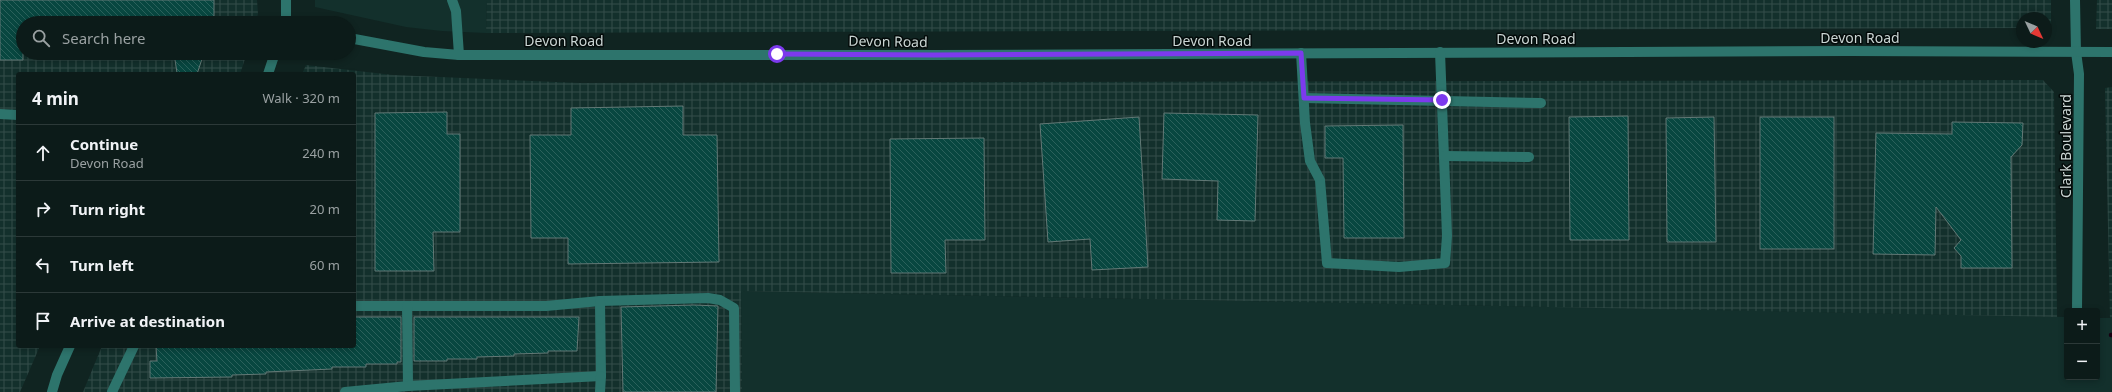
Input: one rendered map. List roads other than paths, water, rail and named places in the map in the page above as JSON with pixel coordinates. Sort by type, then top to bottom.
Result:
[{"type":"street","points":[[286,0],[286,16]]},
{"type":"street","points":[[452,0],[456,11],[459,55]]},
{"type":"street","name":"Clark Boulevard","points":[[2075,0],[2076,52],[2079,74],[2077,308]]},
{"type":"street","name":"Devon Road","points":[[356,39],[424,52],[459,55],[1849,50],[2112,52]]},
{"type":"street","points":[[1301,53],[1310,161],[1320,180],[1327,263],[1399,267],[1445,263],[1447,236],[1440,52]]},
{"type":"street","points":[[269,72],[273,60]]},
{"type":"street","points":[[1304,98],[1542,103]]},
{"type":"street","points":[[0,114],[16,115]]},
{"type":"street","points":[[1444,156],[1529,157]]},
{"type":"street","points":[[356,306],[546,306],[600,301],[708,298],[720,300],[734,308],[735,392]]},
{"type":"street","points":[[600,301],[600,392]]},
{"type":"street","points":[[407,306],[408,386]]},
{"type":"street","points":[[52,392],[57,375],[69,348]]},
{"type":"street","points":[[112,392],[133,348]]},
{"type":"street","points":[[345,392],[398,390],[408,386],[601,376]]}]
